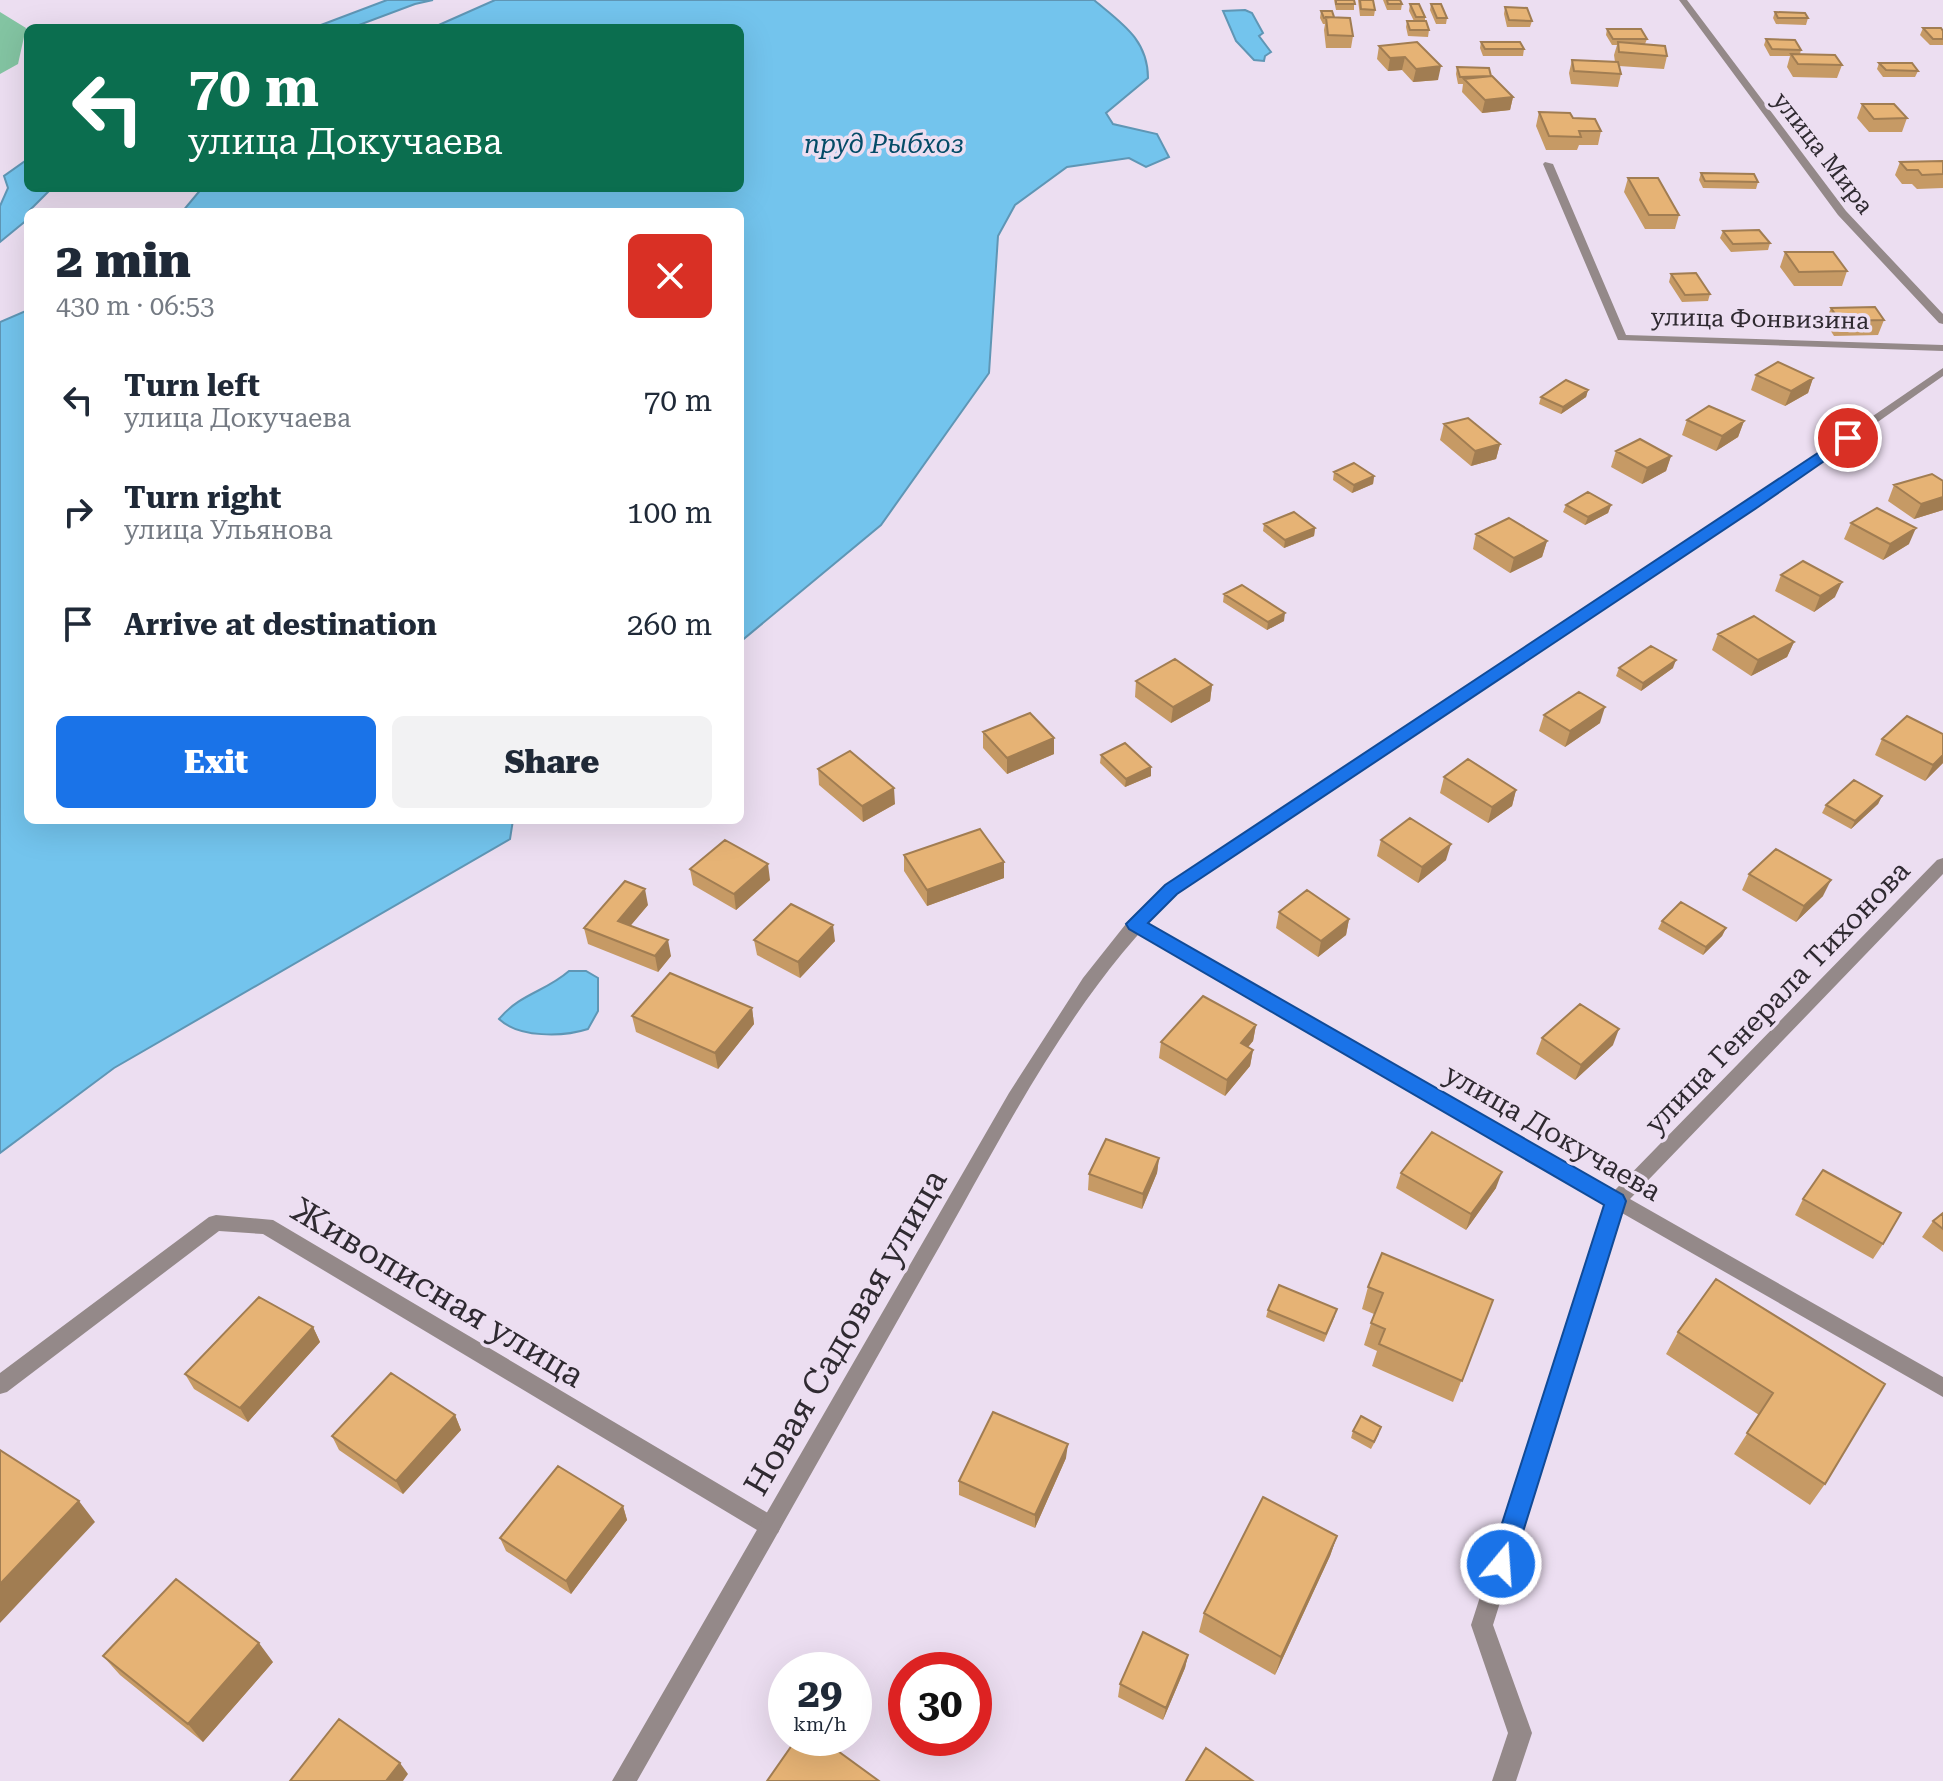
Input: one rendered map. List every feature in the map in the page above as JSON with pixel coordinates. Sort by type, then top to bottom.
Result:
[{"type":"street","name":"улица Мира","points":[[1683,0],[1842,213],[1943,321]]},
{"type":"street","name":"улица Фонвизина","points":[[1548,164],[1622,338],[1943,348]]},
{"type":"street","name":"Новая Садовая улица","points":[[624,1781],[1015,1098],[1089,982],[1135,924],[1171,890],[1740,513],[1943,371]]},
{"type":"street","name":"улица Генерала Тихонова","points":[[1616,1201],[1943,864]]},
{"type":"street","name":"улица Докучаева","points":[[1135,924],[1943,1388]]},
{"type":"street","points":[[1504,1781],[1520,1733],[1482,1625],[1616,1201]]},
{"type":"street","name":"Живописная улица","points":[[0,1385],[216,1223],[266,1226],[770,1526]]},
{"type":"green space","points":[[0,12],[24,27],[24,37],[18,64],[0,74]]},
{"type":"water","points":[[387,0],[433,0],[362,24],[324,24]]},
{"type":"water","name":"пруд Рыбхоз","points":[[495,0],[1094,0],[1131,33],[1147,64],[1148,78],[1106,113],[1113,124],[1157,134],[1169,157],[1146,167],[1129,158],[1067,167],[1015,205],[998,236],[989,373],[881,525],[744,639],[744,208],[185,208],[199,192],[744,192],[744,24],[441,24]]},
{"type":"water","points":[[1245,10],[1252,13],[1263,33],[1259,36],[1271,52],[1264,61],[1254,60],[1236,41],[1223,11]]},
{"type":"water","points":[[24,162],[24,192],[48,192],[32,208],[24,208],[24,222],[0,242],[0,206],[8,188],[4,176]]},
{"type":"water","points":[[24,312],[24,824],[512,824],[510,839],[114,1068],[0,1153],[0,322]]},
{"type":"water","points":[[569,971],[586,971],[598,978],[598,1011],[588,1029],[566,1033],[529,1033],[499,1019],[516,1003]]},
{"type":"building","points":[[1336,0],[1354,0],[1355,4],[1336,4]]},
{"type":"building","points":[[1360,0],[1373,0],[1375,10],[1361,9]]},
{"type":"building","points":[[1387,0],[1400,0],[1402,4],[1388,4]]},
{"type":"building","points":[[1410,4],[1419,4],[1425,17],[1416,17]]},
{"type":"building","points":[[1431,4],[1441,4],[1447,18],[1437,18]]},
{"type":"building","points":[[1505,7],[1527,8],[1532,21],[1509,20]]},
{"type":"building","points":[[1321,11],[1332,11],[1334,17],[1324,18]]},
{"type":"building","points":[[1775,12],[1805,13],[1808,18],[1778,18]]},
{"type":"building","points":[[1326,17],[1350,18],[1353,36],[1328,35]]},
{"type":"building","points":[[1407,21],[1426,21],[1429,30],[1410,30]]},
{"type":"building","points":[[1923,28],[1941,28],[1943,39],[1933,39]]},
{"type":"building","points":[[1607,29],[1641,29],[1647,39],[1613,39]]},
{"type":"building","points":[[1766,39],[1795,40],[1801,50],[1772,49]]},
{"type":"building","points":[[1417,42],[1441,66],[1416,69],[1405,57],[1390,58],[1379,46]]},
{"type":"building","points":[[1481,42],[1520,42],[1524,49],[1485,49]]},
{"type":"building","points":[[1618,42],[1665,46],[1667,56],[1619,52]]},
{"type":"building","points":[[1791,54],[1835,55],[1842,65],[1798,64]]},
{"type":"building","points":[[1572,60],[1618,62],[1621,74],[1574,71]]},
{"type":"building","points":[[1879,63],[1912,63],[1918,71],[1886,70]]},
{"type":"building","points":[[1457,67],[1489,68],[1491,76],[1460,77]]},
{"type":"building","points":[[1492,76],[1513,97],[1485,100],[1464,79]]},
{"type":"building","points":[[1862,104],[1894,104],[1907,118],[1874,119]]},
{"type":"building","points":[[1539,112],[1570,113],[1573,118],[1595,119],[1601,131],[1579,131],[1581,137],[1549,136]]},
{"type":"building","points":[[1943,161],[1943,174],[1922,175],[1918,170],[1907,170],[1900,162]]},
{"type":"building","points":[[1701,173],[1754,174],[1758,182],[1705,181]]},
{"type":"building","points":[[1628,178],[1658,178],[1679,215],[1649,215]]},
{"type":"building","points":[[1759,230],[1770,243],[1733,244],[1723,231]]},
{"type":"building","points":[[1785,252],[1833,252],[1847,271],[1799,272]]},
{"type":"building","points":[[1696,273],[1710,294],[1685,295],[1671,274]]},
{"type":"building","points":[[1875,307],[1884,320],[1840,321],[1831,308]]},
{"type":"building","points":[[1778,362],[1813,378],[1791,391],[1756,375]]},
{"type":"building","points":[[1566,380],[1588,390],[1563,407],[1541,397]]},
{"type":"building","points":[[1709,406],[1744,421],[1722,436],[1687,420]]},
{"type":"building","points":[[1468,418],[1500,444],[1475,451],[1444,424]]},
{"type":"building","points":[[1640,439],[1671,456],[1647,468],[1616,451]]},
{"type":"building","points":[[1354,463],[1374,476],[1354,485],[1334,472]]},
{"type":"building","points":[[1932,474],[1943,481],[1943,497],[1921,504],[1894,485]]},
{"type":"building","points":[[1588,492],[1611,505],[1588,517],[1566,505]]},
{"type":"building","points":[[1877,508],[1916,528],[1890,544],[1851,523]]},
{"type":"building","points":[[1294,512],[1315,528],[1285,540],[1264,524]]},
{"type":"building","points":[[1509,518],[1547,541],[1514,558],[1476,534]]},
{"type":"building","points":[[1803,561],[1842,582],[1820,596],[1781,575]]},
{"type":"building","points":[[1242,585],[1285,613],[1268,622],[1224,594]]},
{"type":"building","points":[[1754,616],[1794,642],[1758,660],[1718,634]]},
{"type":"building","points":[[1651,646],[1676,660],[1643,683],[1619,668]]},
{"type":"building","points":[[1175,659],[1212,685],[1173,707],[1136,681]]},
{"type":"building","points":[[1579,692],[1605,707],[1570,731],[1544,715]]},
{"type":"building","points":[[1030,713],[1054,738],[1007,758],[983,732]]},
{"type":"building","points":[[1907,716],[1943,734],[1943,755],[1933,765],[1882,739]]},
{"type":"building","points":[[1125,743],[1151,767],[1126,779],[1101,755]]},
{"type":"building","points":[[850,751],[894,788],[862,806],[818,769]]},
{"type":"building","points":[[1468,759],[1516,790],[1492,807],[1444,777]]},
{"type":"building","points":[[1854,780],[1882,796],[1855,821],[1826,805]]},
{"type":"building","points":[[1410,818],[1451,844],[1422,867],[1381,840]]},
{"type":"building","points":[[980,829],[1004,862],[927,890],[904,855]]},
{"type":"building","points":[[725,840],[768,864],[734,894],[690,869]]},
{"type":"building","points":[[1776,849],[1831,880],[1804,906],[1749,874]]},
{"type":"building","points":[[625,881],[645,889],[618,921],[668,940],[655,956],[584,928]]},
{"type":"building","points":[[1307,890],[1349,919],[1321,941],[1279,912]]},
{"type":"building","points":[[1681,902],[1726,928],[1706,947],[1662,921]]},
{"type":"building","points":[[791,904],[833,925],[798,962],[754,940]]},
{"type":"building","points":[[670,973],[752,1008],[715,1053],[632,1016]]},
{"type":"building","points":[[1203,996],[1256,1025],[1241,1043],[1253,1050],[1227,1080],[1161,1042]]},
{"type":"building","points":[[1580,1004],[1619,1029],[1581,1065],[1542,1038]]},
{"type":"building","points":[[1432,1132],[1502,1172],[1471,1214],[1401,1173]]},
{"type":"building","points":[[1106,1139],[1159,1158],[1143,1194],[1089,1174]]},
{"type":"building","points":[[1823,1170],[1901,1213],[1883,1244],[1803,1199]]},
{"type":"building","points":[[1943,1213],[1943,1229],[1933,1221]]},
{"type":"building","points":[[1382,1253],[1493,1300],[1462,1381],[1379,1344],[1385,1329],[1371,1323],[1383,1293],[1368,1287]]},
{"type":"building","points":[[1716,1279],[1885,1384],[1825,1484],[1747,1433],[1773,1393],[1678,1332]]},
{"type":"building","points":[[1279,1285],[1337,1309],[1326,1334],[1268,1310]]},
{"type":"building","points":[[259,1297],[313,1327],[240,1408],[185,1374]]},
{"type":"building","points":[[391,1373],[455,1415],[396,1481],[332,1436]]},
{"type":"building","points":[[993,1412],[1068,1444],[1035,1515],[959,1481]]},
{"type":"building","points":[[1361,1416],[1381,1427],[1374,1442],[1353,1431]]},
{"type":"building","points":[[0,1450],[79,1501],[0,1584]]},
{"type":"building","points":[[558,1466],[623,1506],[566,1581],[500,1538]]},
{"type":"building","points":[[1263,1497],[1337,1536],[1281,1657],[1204,1613]]},
{"type":"building","points":[[176,1579],[259,1643],[188,1724],[103,1656]]},
{"type":"building","points":[[1143,1632],[1188,1655],[1166,1708],[1120,1684]]},
{"type":"building","points":[[339,1719],[400,1763],[386,1781],[290,1781]]},
{"type":"building","points":[[1206,1748],[1253,1781],[1186,1781]]},
{"type":"building","points":[[784,1756],[845,1756],[879,1781],[767,1781]]},
{"type":"route","points":[[1501,1564],[1616,1201],[1135,924],[1171,890],[1848,438]]}]
